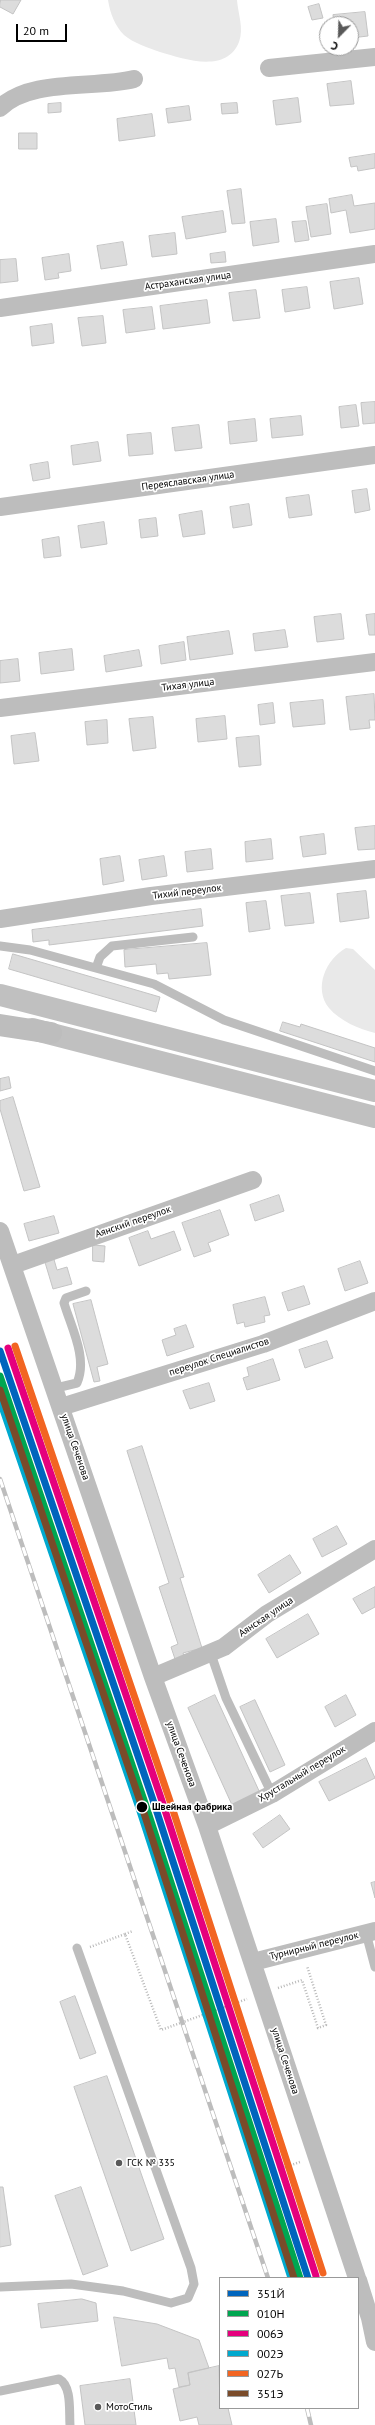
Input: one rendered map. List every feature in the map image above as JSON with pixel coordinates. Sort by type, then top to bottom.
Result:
[{"type":"highway","points":[[0,1025],[51,1033]]},
{"type":"main road","points":[[0,995],[375,1091]]},
{"type":"main road","points":[[0,1021],[375,1117]]},
{"type":"street","points":[[269,68],[375,57]]},
{"type":"street","points":[[0,108],[10,99],[34,90],[134,79]]},
{"type":"street","name":"Астраханская улица","points":[[0,308],[375,254]]},
{"type":"street","name":"Переяславская улица","points":[[0,507],[375,455]]},
{"type":"street","name":"Тихая улица","points":[[0,708],[375,662]]},
{"type":"street","name":"Тихий переулок","points":[[0,919],[151,896],[375,869]]},
{"type":"street","name":"Аянский переулок","points":[[13,1264],[253,1180]]},
{"type":"street","name":"улица Сеченова","points":[[0,1231],[56,1388],[61,1407],[153,1677],[207,1826],[357,2277]]},
{"type":"street","name":"переулок Специалистов","points":[[61,1407],[263,1344],[375,1301]]},
{"type":"street","name":"Аянская улица","points":[[153,1677],[211,1654],[224,1647],[267,1614],[375,1549]]},
{"type":"street","name":"Хрустальный переулок","points":[[207,1826],[272,1794],[375,1731]]},
{"type":"street","name":"Турнирный переулок","points":[[253,1962],[370,1932]]},
{"type":"street","name":"улица Сеченова","points":[[359,2282],[373,2318],[375,2342]]},
{"type":"lane","points":[[96,968],[100,957],[112,946],[193,937]]},
{"type":"lane","points":[[0,946],[30,950],[154,984],[224,1020],[375,1071]]},
{"type":"lane","points":[[56,1388],[77,1383],[80,1376],[81,1360],[64,1302],[66,1298],[86,1291]]},
{"type":"lane","points":[[211,1654],[226,1698],[272,1794]]},
{"type":"lane","points":[[370,1932],[375,1967]]},
{"type":"lane","points":[[0,2287],[71,2284],[88,2285],[123,2291],[171,2303],[188,2298],[194,2284],[191,2268],[78,1950]]},
{"type":"lane","points":[[0,2391],[59,2379],[64,2382],[67,2389],[70,2425]]},
{"type":"path","points":[[78,1950],[133,1931]]},
{"type":"path","points":[[125,1934],[161,2030],[250,1998]]},
{"type":"path","points":[[272,1990],[302,1980],[318,2028],[326,2025],[307,1966]]},
{"type":"shaded area","points":[[108,0],[237,0],[241,26],[239,42],[233,52],[225,58],[215,61],[204,62],[160,52],[136,43],[124,35],[113,19]]},
{"type":"shaded area","points":[[346,948],[353,949],[375,970],[375,1033],[356,1027],[344,1021],[333,1013],[324,1000],[322,983],[324,975],[333,959]]},
{"type":"building","points":[[1,0],[21,0],[13,14],[0,7]]},
{"type":"building","points":[[319,4],[322,16],[319,16],[319,19],[312,20],[308,7]]},
{"type":"building","points":[[365,12],[368,36],[359,37],[359,16],[333,15]]},
{"type":"building","points":[[351,81],[354,104],[330,106],[327,84]]},
{"type":"building","points":[[298,98],[301,122],[276,125],[273,101]]},
{"type":"building","points":[[61,103],[61,112],[48,113],[48,104]]},
{"type":"building","points":[[237,103],[238,113],[222,114],[221,104]]},
{"type":"building","points":[[189,106],[191,120],[168,123],[166,109]]},
{"type":"building","points":[[152,114],[155,136],[119,141],[117,119]]},
{"type":"building","points":[[19,133],[37,133],[37,149],[19,149]]},
{"type":"building","points":[[375,154],[375,168],[358,171],[357,166],[351,167],[349,158]]},
{"type":"building","points":[[241,189],[245,223],[232,224],[227,191]]},
{"type":"building","points":[[352,195],[354,206],[375,203],[375,229],[350,233],[346,210],[331,213],[329,199]]},
{"type":"building","points":[[327,204],[331,234],[311,237],[306,207]]},
{"type":"building","points":[[223,211],[226,232],[186,239],[182,217]]},
{"type":"building","points":[[276,219],[279,242],[253,246],[250,222]]},
{"type":"building","points":[[306,221],[309,240],[295,242],[292,222]]},
{"type":"building","points":[[175,233],[177,254],[152,257],[149,236]]},
{"type":"building","points":[[123,242],[127,265],[101,269],[97,246]]},
{"type":"building","points":[[225,252],[226,262],[211,263],[210,254]]},
{"type":"building","points":[[69,254],[71,271],[58,273],[59,278],[45,280],[42,258]]},
{"type":"building","points":[[16,259],[18,281],[0,283],[0,260]]},
{"type":"building","points":[[359,278],[363,304],[334,309],[330,282]]},
{"type":"building","points":[[307,287],[310,308],[285,312],[282,290]]},
{"type":"building","points":[[256,290],[260,318],[233,321],[229,293]]},
{"type":"building","points":[[207,300],[210,323],[163,329],[160,306]]},
{"type":"building","points":[[152,307],[155,329],[126,333],[123,310]]},
{"type":"building","points":[[103,316],[106,343],[82,346],[78,318]]},
{"type":"building","points":[[52,324],[54,343],[32,346],[30,327]]},
{"type":"building","points":[[375,402],[375,423],[363,424],[361,403]]},
{"type":"building","points":[[356,405],[359,426],[341,428],[339,407]]},
{"type":"building","points":[[301,416],[303,435],[272,438],[270,419]]},
{"type":"building","points":[[255,419],[257,441],[230,444],[228,422]]},
{"type":"building","points":[[199,425],[202,448],[175,451],[172,428]]},
{"type":"building","points":[[151,433],[153,454],[129,456],[127,435]]},
{"type":"building","points":[[98,442],[101,461],[73,465],[71,446]]},
{"type":"building","points":[[48,462],[50,478],[33,481],[30,465]]},
{"type":"building","points":[[367,489],[370,510],[355,513],[352,491]]},
{"type":"building","points":[[309,495],[312,515],[289,518],[286,498]]},
{"type":"building","points":[[249,504],[252,525],[233,528],[230,507]]},
{"type":"building","points":[[202,511],[205,534],[183,537],[179,515]]},
{"type":"building","points":[[156,518],[158,536],[141,538],[139,520]]},
{"type":"building","points":[[104,522],[107,544],[81,548],[78,526]]},
{"type":"building","points":[[59,537],[61,556],[44,558],[42,540]]},
{"type":"building","points":[[341,614],[344,639],[317,642],[314,617]]},
{"type":"building","points":[[375,614],[375,635],[369,635],[366,615]]},
{"type":"building","points":[[285,630],[288,647],[255,651],[253,634]]},
{"type":"building","points":[[229,631],[233,654],[190,660],[187,637]]},
{"type":"building","points":[[184,642],[186,660],[161,664],[159,646]]},
{"type":"building","points":[[72,649],[74,670],[41,674],[39,653]]},
{"type":"building","points":[[139,650],[142,666],[106,672],[104,656]]},
{"type":"building","points":[[18,659],[20,681],[0,683],[0,661]]},
{"type":"building","points":[[374,694],[375,720],[369,720],[370,728],[350,730],[346,697]]},
{"type":"building","points":[[323,700],[325,724],[293,727],[290,703]]},
{"type":"building","points":[[273,703],[275,723],[260,725],[258,705]]},
{"type":"building","points":[[225,716],[227,739],[198,742],[196,719]]},
{"type":"building","points":[[153,717],[156,748],[133,751],[129,719]]},
{"type":"building","points":[[107,720],[108,743],[87,745],[85,722]]},
{"type":"building","points":[[35,733],[39,761],[14,764],[11,736]]},
{"type":"building","points":[[259,736],[261,765],[239,767],[236,738]]},
{"type":"building","points":[[375,826],[375,849],[358,850],[355,828]]},
{"type":"building","points":[[324,834],[326,854],[303,857],[300,837]]},
{"type":"building","points":[[271,839],[273,859],[246,862],[245,842]]},
{"type":"building","points":[[211,849],[213,869],[187,872],[185,852]]},
{"type":"building","points":[[120,856],[124,881],[103,885],[100,859]]},
{"type":"building","points":[[164,856],[167,876],[142,880],[139,860]]},
{"type":"building","points":[[366,891],[369,918],[340,922],[337,894]]},
{"type":"building","points":[[310,893],[314,923],[285,926],[281,896]]},
{"type":"building","points":[[266,901],[270,929],[249,932],[246,903]]},
{"type":"building","points":[[201,909],[203,926],[49,945],[49,940],[33,942],[32,930]]},
{"type":"building","points":[[207,943],[211,975],[169,979],[168,973],[157,974],[156,964],[125,967],[124,950]]},
{"type":"building","points":[[13,954],[160,997],[156,1012],[9,969]]},
{"type":"building","points":[[283,1022],[300,1027],[301,1024],[375,1048],[375,1062],[280,1031]]},
{"type":"building","points":[[9,1077],[11,1088],[0,1091],[0,1079]]},
{"type":"building","points":[[13,1097],[40,1187],[24,1191],[0,1109],[0,1101]]},
{"type":"building","points":[[279,1195],[284,1211],[255,1221],[250,1205]]},
{"type":"building","points":[[220,1210],[229,1235],[208,1243],[211,1251],[194,1257],[182,1223]]},
{"type":"building","points":[[54,1216],[59,1233],[29,1241],[24,1224]]},
{"type":"building","points":[[148,1231],[151,1239],[174,1231],[181,1250],[139,1266],[129,1238]]},
{"type":"building","points":[[93,1245],[105,1246],[104,1262],[93,1261]]},
{"type":"building","points":[[53,1256],[57,1270],[67,1267],[72,1284],[53,1289],[44,1259]]},
{"type":"building","points":[[360,1261],[368,1283],[345,1291],[338,1269]]},
{"type":"building","points":[[304,1286],[310,1304],[288,1311],[282,1293]]},
{"type":"building","points":[[265,1297],[270,1315],[264,1316],[265,1322],[245,1327],[244,1322],[237,1324],[233,1305]]},
{"type":"building","points":[[91,1300],[108,1364],[97,1367],[100,1381],[94,1382],[73,1304]]},
{"type":"building","points":[[186,1325],[194,1347],[167,1356],[162,1340],[176,1335],[174,1329]]},
{"type":"building","points":[[327,1341],[333,1358],[305,1368],[299,1350]]},
{"type":"building","points":[[273,1359],[280,1380],[247,1390],[243,1378],[249,1376],[247,1368]]},
{"type":"building","points":[[209,1383],[215,1401],[190,1409],[183,1391]]},
{"type":"building","points":[[142,1446],[184,1577],[180,1578],[202,1648],[183,1653],[185,1659],[176,1662],[171,1647],[178,1644],[159,1587],[169,1583],[127,1451]]},
{"type":"building","points":[[337,1526],[347,1544],[322,1557],[313,1539]]},
{"type":"building","points":[[290,1555],[301,1573],[269,1593],[258,1575]]},
{"type":"building","points":[[375,1587],[375,1607],[362,1614],[353,1599]]},
{"type":"building","points":[[308,1614],[319,1634],[277,1658],[266,1639]]},
{"type":"building","points":[[215,1695],[260,1793],[232,1805],[188,1708]]},
{"type":"building","points":[[346,1695],[356,1715],[335,1727],[325,1707]]},
{"type":"building","points":[[255,1700],[285,1765],[270,1772],[240,1707]]},
{"type":"building","points":[[366,1758],[375,1778],[329,1801],[319,1782]]},
{"type":"building","points":[[280,1815],[290,1829],[263,1848],[253,1834]]},
{"type":"building","points":[[375,1882],[375,1898],[371,1883]]},
{"type":"building","points":[[75,1996],[96,2053],[80,2059],[60,2002]]},
{"type":"building","name":"ГСК № 335","points":[[107,2076],[164,2239],[131,2251],[74,2087]]},
{"type":"building","points":[[0,2187],[3,2187],[11,2245],[0,2247]]},
{"type":"building","points":[[81,2187],[108,2266],[83,2275],[55,2196]]},
{"type":"building","points":[[82,2299],[96,2303],[98,2321],[41,2328],[38,2304]]},
{"type":"building","points":[[114,2317],[157,2324],[199,2340],[209,2368],[188,2373],[190,2385],[179,2387],[175,2368],[169,2369],[167,2358],[122,2366]]},
{"type":"building","points":[[219,2366],[219,2409],[228,2409],[232,2425],[199,2425],[197,2417],[180,2421],[173,2389],[190,2385],[188,2373]]},
{"type":"building","points":[[130,2379],[136,2425],[85,2425],[80,2386]]},
{"type":"railway","points":[[0,1479],[268,2277]]},
{"type":"railway","points":[[307,2409],[311,2425]]},
{"type":"transit line","name":"027Ь","points":[[15,1346],[169,1798],[323,2273]]},
{"type":"transit line","name":"006Э","points":[[8,1348],[162,1801],[316,2276]]},
{"type":"transit line","name":"351Й","points":[[0,1351],[154,1803],[308,2277]]},
{"type":"transit line","name":"010Н","points":[[0,1376],[146,1806],[300,2277]]},
{"type":"transit line","name":"351Э","points":[[0,1390],[142,1807],[294,2277]]},
{"type":"transit line","name":"002Э","points":[[0,1401],[139,1808],[291,2277]]},
{"type":"place","name":"Швейная фабрика","points":[[142,1807]]},
{"type":"place","name":"ГСК № 335","points":[[119,2163]]},
{"type":"place","name":"МотоСтиль","points":[[98,2407]]}]
